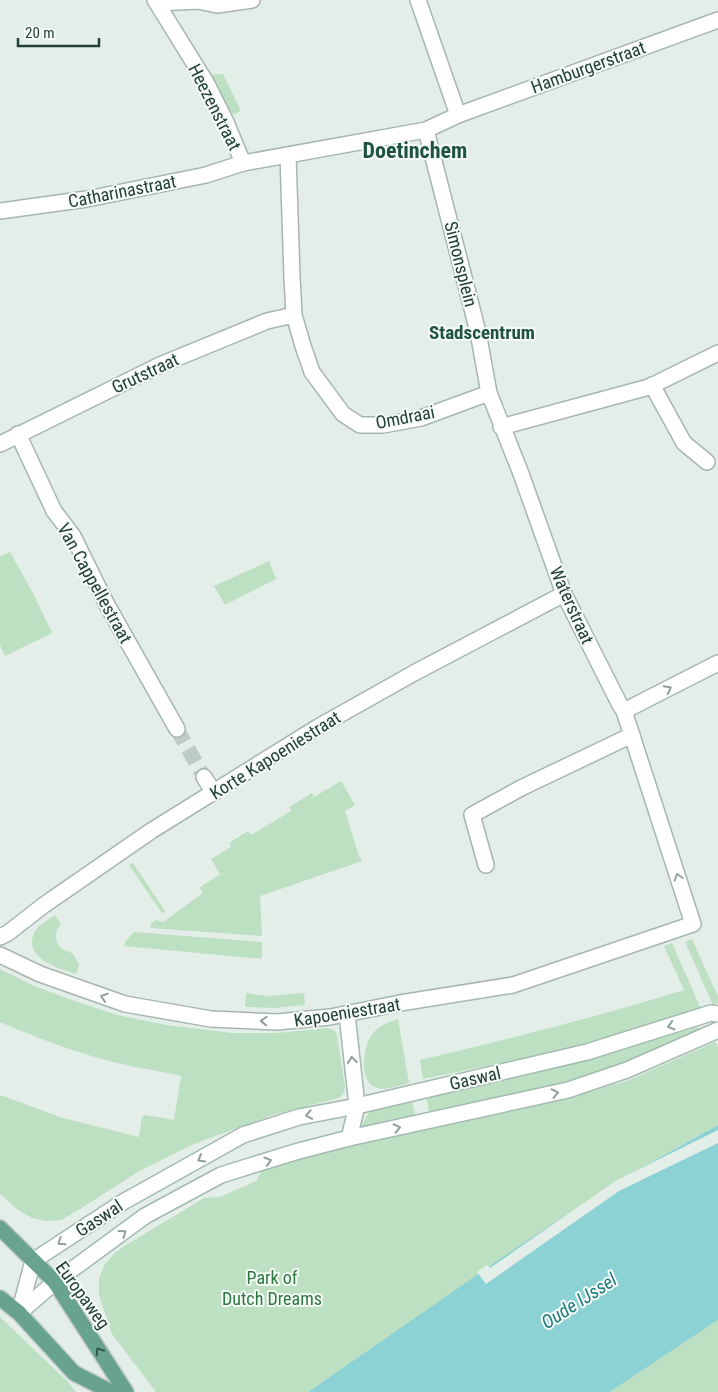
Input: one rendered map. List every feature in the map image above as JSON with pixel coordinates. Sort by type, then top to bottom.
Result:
[{"type":"main road","name":"Europaweg","points":[[0,1228],[55,1282],[126,1392]]},
{"type":"main road","points":[[0,1298],[19,1313],[74,1373],[111,1392]]},
{"type":"street","points":[[156,2],[198,1],[217,5],[252,0]]},
{"type":"street","points":[[243,163],[426,130],[458,115],[418,0]]},
{"type":"street","name":"Heezenstraat","points":[[156,2],[207,84],[226,122],[243,163]]},
{"type":"street","name":"Hamburgerstraat","points":[[458,115],[718,20]]},
{"type":"street","name":"Simonsplein","points":[[426,130],[478,332],[489,393],[520,471]]},
{"type":"street","points":[[288,155],[294,315]]},
{"type":"street","name":"Catharinastraat","points":[[0,211],[96,197],[206,175],[243,163]]},
{"type":"street","name":"Omdraai","points":[[294,315],[312,372],[343,414],[360,425],[383,425],[421,418],[489,393]]},
{"type":"street","name":"Grutstraat","points":[[0,444],[160,365],[267,321],[294,315]]},
{"type":"street","points":[[501,427],[650,386],[717,355]]},
{"type":"street","points":[[650,386],[684,443],[707,462]]},
{"type":"street","name":"Van Cappellestraat","points":[[18,434],[54,511],[73,536],[106,603],[177,729]]},
{"type":"street","name":"Waterstraat","points":[[520,471],[564,594],[624,711],[693,924]]},
{"type":"street","name":"Korte Kapoeniestraat","points":[[0,937],[151,831],[318,727],[422,669],[564,594]]},
{"type":"street","points":[[624,711],[717,667]]},
{"type":"street","points":[[486,865],[472,815],[521,788],[632,735]]},
{"type":"street","points":[[204,777],[214,793]]},
{"type":"street","name":"Kapoeniestraat","points":[[0,955],[40,974],[125,1004],[211,1019],[277,1022],[330,1017],[400,1003],[513,985],[693,924]]},
{"type":"street","name":"Gaswal","points":[[33,1260],[123,1202],[243,1135],[299,1117],[357,1106],[587,1052],[711,1013],[718,1014]]},
{"type":"street","points":[[347,1014],[357,1106],[349,1138]]},
{"type":"street","name":"Gaswal","points":[[19,1313],[55,1282],[145,1216],[222,1175],[295,1152],[349,1138],[568,1090],[627,1070],[718,1030]]},
{"type":"street","points":[[19,1313],[33,1260]]},
{"type":"green space","points":[[223,74],[241,111],[234,114],[226,109],[209,75]]},
{"type":"green space","points":[[10,552],[34,595],[52,633],[5,656],[0,645],[0,556]]},
{"type":"green space","points":[[269,561],[276,579],[225,605],[214,586]]},
{"type":"green space","points":[[341,781],[355,805],[345,811],[362,861],[260,896],[262,936],[150,928],[151,923],[156,920],[163,922],[203,893],[199,888],[220,874],[211,859],[231,847],[229,843],[248,831],[251,835],[291,811],[289,807],[312,793],[314,797]]},
{"type":"green space","points":[[133,863],[165,911],[162,913],[129,865]]},
{"type":"green space","points":[[55,915],[61,924],[56,934],[57,942],[75,958],[79,965],[76,974],[41,959],[33,948],[32,940],[36,929]]},
{"type":"green space","points":[[134,932],[262,942],[262,955],[261,959],[124,946],[125,942]]},
{"type":"green space","points":[[692,939],[718,997],[718,1003],[713,1005],[685,942]]},
{"type":"green space","points":[[672,943],[701,1009],[599,1040],[525,1058],[423,1079],[420,1060],[553,1027],[684,990],[664,946]]},
{"type":"green space","points":[[0,969],[34,986],[72,1000],[117,1015],[166,1025],[232,1033],[277,1033],[327,1028],[334,1030],[337,1035],[345,1087],[343,1094],[339,1098],[273,1115],[194,1144],[141,1170],[61,1220],[45,1221],[32,1218],[18,1210],[0,1194],[0,1095],[60,1117],[139,1137],[142,1117],[145,1115],[174,1120],[181,1076],[121,1064],[84,1054],[0,1022]]},
{"type":"green space","points":[[246,993],[267,996],[304,993],[305,1005],[275,1008],[245,1007]]},
{"type":"green space","points":[[398,1019],[409,1083],[380,1089],[371,1084],[364,1071],[367,1045],[374,1032],[385,1024]]},
{"type":"green space","points":[[698,1027],[699,1030],[647,1052],[575,1079],[429,1112],[426,1095],[559,1067]]},
{"type":"green space","name":"Park of Dutch Dreams","points":[[715,1042],[718,1047],[718,1125],[623,1178],[476,1276],[308,1392],[156,1392],[112,1334],[99,1295],[99,1278],[105,1264],[126,1245],[204,1198],[220,1197],[256,1181],[262,1170],[316,1154],[565,1099],[627,1081]]},
{"type":"green space","points":[[412,1098],[415,1116],[360,1128],[372,1107]]},
{"type":"green space","points":[[0,1317],[67,1381],[76,1392],[0,1392]]},
{"type":"green space","points":[[718,1320],[718,1392],[610,1392]]},
{"type":"water","name":"Oude IJssel","points":[[718,1125],[718,1320],[610,1392],[308,1392],[513,1250],[623,1178]]},
{"type":"pier","points":[[718,1130],[718,1143],[619,1191],[486,1284],[477,1272],[487,1265],[490,1268],[617,1180]]},
{"type":"tunnel","points":[[177,729],[204,777]]},
{"type":"district","name":"Doetinchem","points":[[415,150]]},
{"type":"district","name":"Stadscentrum","points":[[482,332]]}]
